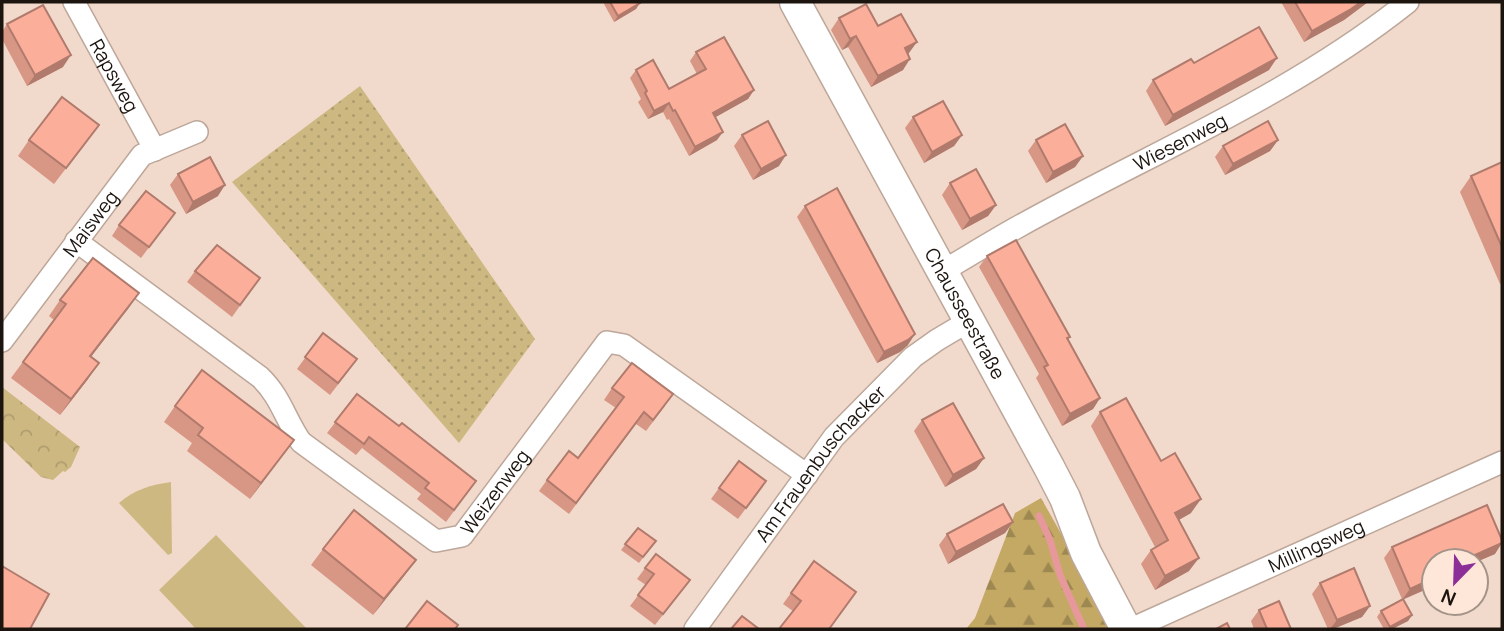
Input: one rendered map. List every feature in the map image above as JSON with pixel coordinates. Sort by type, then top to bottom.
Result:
[{"type":"street","name":"Rapsweg","points":[[74,2],[155,150]]},
{"type":"street","name":"Chausseestraße","points":[[794,2],[1065,498],[1086,553],[1129,629]]},
{"type":"street","name":"Wiesenweg","points":[[943,271],[1017,228],[1220,123],[1348,47],[1408,2]]},
{"type":"street","name":"Maisweg","points":[[2,341],[142,155],[197,132]]},
{"type":"street","name":"Weizenweg","points":[[76,241],[260,377],[273,389],[282,403],[288,424],[301,442],[436,541],[462,536],[607,342],[625,345],[807,475]]},
{"type":"street","name":"Am Frauenbuschacker","points":[[695,629],[834,437],[913,357],[969,321]]},
{"type":"street","name":"Millingsweg","points":[[1129,629],[1502,462]]},
{"type":"green space","points":[[360,86],[535,339],[459,443],[232,182]]},
{"type":"green space","points":[[2,387],[80,447],[71,467],[53,480],[41,477],[2,439]]},
{"type":"green space","points":[[171,482],[172,553],[168,555],[119,503],[144,488]]},
{"type":"green space","points":[[1041,498],[1115,629],[966,629],[975,618],[1015,513]]},
{"type":"green space","points":[[216,535],[307,629],[196,629],[159,590]]},
{"type":"building","points":[[610,2],[639,2],[640,3],[618,16]]},
{"type":"building","points":[[1295,2],[1361,2],[1312,31]]},
{"type":"building","points":[[866,4],[878,26],[901,14],[917,42],[905,48],[910,59],[878,76],[856,36],[850,39],[839,18]]},
{"type":"building","points":[[43,5],[71,55],[35,75],[7,24]]},
{"type":"building","points":[[1259,27],[1277,58],[1173,115],[1153,80],[1191,59],[1194,63]]},
{"type":"building","points":[[724,37],[754,90],[713,113],[723,132],[695,147],[669,103],[654,111],[636,70],[653,60],[669,89],[706,69],[696,52]]},
{"type":"building","points":[[62,97],[99,125],[66,168],[29,140]]},
{"type":"building","points":[[943,101],[962,135],[932,152],[913,117]]},
{"type":"building","points":[[768,121],[786,155],[761,169],[742,135]]},
{"type":"building","points":[[1268,121],[1278,140],[1233,164],[1223,146]]},
{"type":"building","points":[[1065,124],[1083,156],[1053,172],[1036,140]]},
{"type":"building","points":[[210,157],[225,185],[193,202],[178,174]]},
{"type":"building","points":[[1502,162],[1502,247],[1471,176]]},
{"type":"building","points":[[976,169],[996,205],[970,219],[950,183]]},
{"type":"building","points":[[837,188],[915,334],[884,352],[805,206]]},
{"type":"building","points":[[146,191],[175,213],[149,247],[119,225]]},
{"type":"building","points":[[1016,240],[1070,337],[1067,338],[1100,398],[1070,414],[1044,367],[1048,365],[987,256]]},
{"type":"building","points":[[217,245],[260,278],[240,305],[195,271]]},
{"type":"building","points":[[93,258],[139,293],[90,356],[99,363],[71,399],[23,362],[66,304],[60,300]]},
{"type":"building","points":[[323,333],[357,359],[338,383],[305,357]]},
{"type":"building","points":[[632,363],[673,394],[653,420],[644,412],[576,503],[547,480],[569,451],[578,458],[624,397],[612,388]]},
{"type":"building","points":[[202,370],[294,440],[261,483],[198,435],[203,428],[175,406]]},
{"type":"building","points":[[357,394],[399,426],[402,423],[476,481],[454,510],[425,488],[429,483],[369,437],[364,444],[335,422]]},
{"type":"building","points":[[1126,398],[1161,461],[1175,453],[1201,499],[1175,513],[1199,558],[1165,576],[1151,550],[1168,540],[1100,412]]},
{"type":"building","points":[[953,403],[984,458],[953,475],[922,420]]},
{"type":"building","points":[[739,461],[766,481],[746,508],[719,488]]},
{"type":"building","points":[[1003,504],[1013,522],[956,552],[947,534]]},
{"type":"building","points":[[1487,505],[1502,540],[1502,543],[1490,548],[1420,547],[1420,584],[1410,589],[1392,547]]},
{"type":"building","points":[[354,510],[416,560],[384,599],[323,549]]},
{"type":"building","points":[[638,528],[656,541],[643,557],[625,544]]},
{"type":"building","points":[[656,554],[690,580],[663,614],[638,595],[654,574],[645,568]]},
{"type":"building","points":[[814,561],[856,592],[829,629],[779,629],[801,601],[791,593]]},
{"type":"building","points":[[2,566],[49,594],[30,629],[2,629]]},
{"type":"building","points":[[1354,568],[1370,606],[1337,620],[1320,583]]},
{"type":"building","points":[[1403,599],[1412,615],[1390,627],[1381,611]]},
{"type":"building","points":[[427,601],[458,625],[455,629],[406,628]]},
{"type":"building","points":[[1279,601],[1291,629],[1267,629],[1259,610]]},
{"type":"building","points":[[742,616],[759,629],[731,629]]},
{"type":"building","points":[[1227,623],[1230,629],[1216,629]]},
{"type":"waterway","points":[[1039,516],[1050,540],[1060,575],[1084,629]]}]
